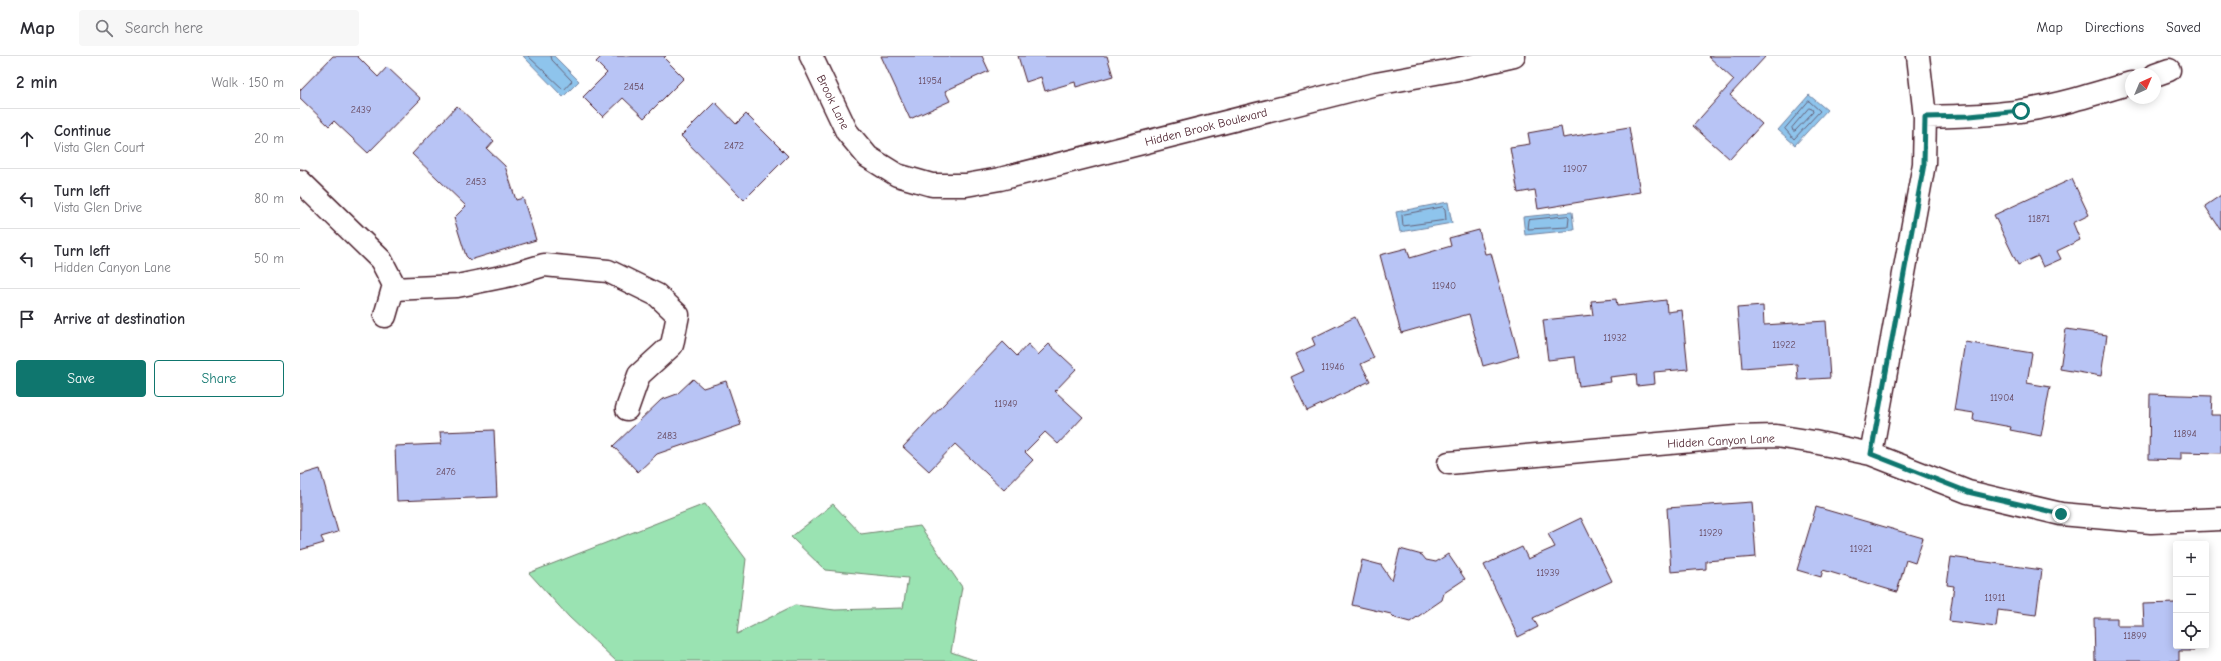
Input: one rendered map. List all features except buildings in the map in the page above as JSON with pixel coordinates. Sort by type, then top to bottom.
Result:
[{"type":"street","name":"Brook Lane","points":[[810,56],[847,132],[868,157],[897,175]]},
{"type":"street","name":"Hidden Brook Boulevard","points":[[897,175],[932,185],[966,184],[1000,179],[1376,84],[1458,69],[1514,56]]},
{"type":"street","points":[[1871,454],[1924,164],[1925,117],[1918,56]]},
{"type":"street","points":[[1925,117],[1970,116],[2021,111],[2102,92],[2125,85]]},
{"type":"street","points":[[300,181],[381,260],[394,285],[385,316]]},
{"type":"street","points":[[392,289],[457,286],[512,275],[544,265],[608,271],[657,295],[678,315],[672,345],[639,375],[627,409]]},
{"type":"street","name":"Hidden Canyon Lane","points":[[1449,463],[1729,438],[1776,436],[1871,454],[1968,492],[2061,514],[2151,522],[2221,519]]},
{"type":"green space","points":[[705,504],[746,559],[737,634],[795,605],[835,610],[903,608],[908,578],[825,570],[791,537],[833,504],[861,534],[920,526],[962,587],[951,652],[977,661],[616,661],[569,617],[529,573]]},
{"type":"water","points":[[523,56],[554,56],[579,81],[563,97]]},
{"type":"water","points":[[1809,95],[1827,110],[1795,145],[1778,130]]},
{"type":"water","points":[[1448,202],[1452,223],[1400,232],[1396,212]]},
{"type":"water","points":[[1572,212],[1574,230],[1525,235],[1523,217]]},
{"type":"route","points":[[2021,111],[1970,116],[1925,117],[1924,164],[1871,454],[1968,492],[2061,514]]}]
